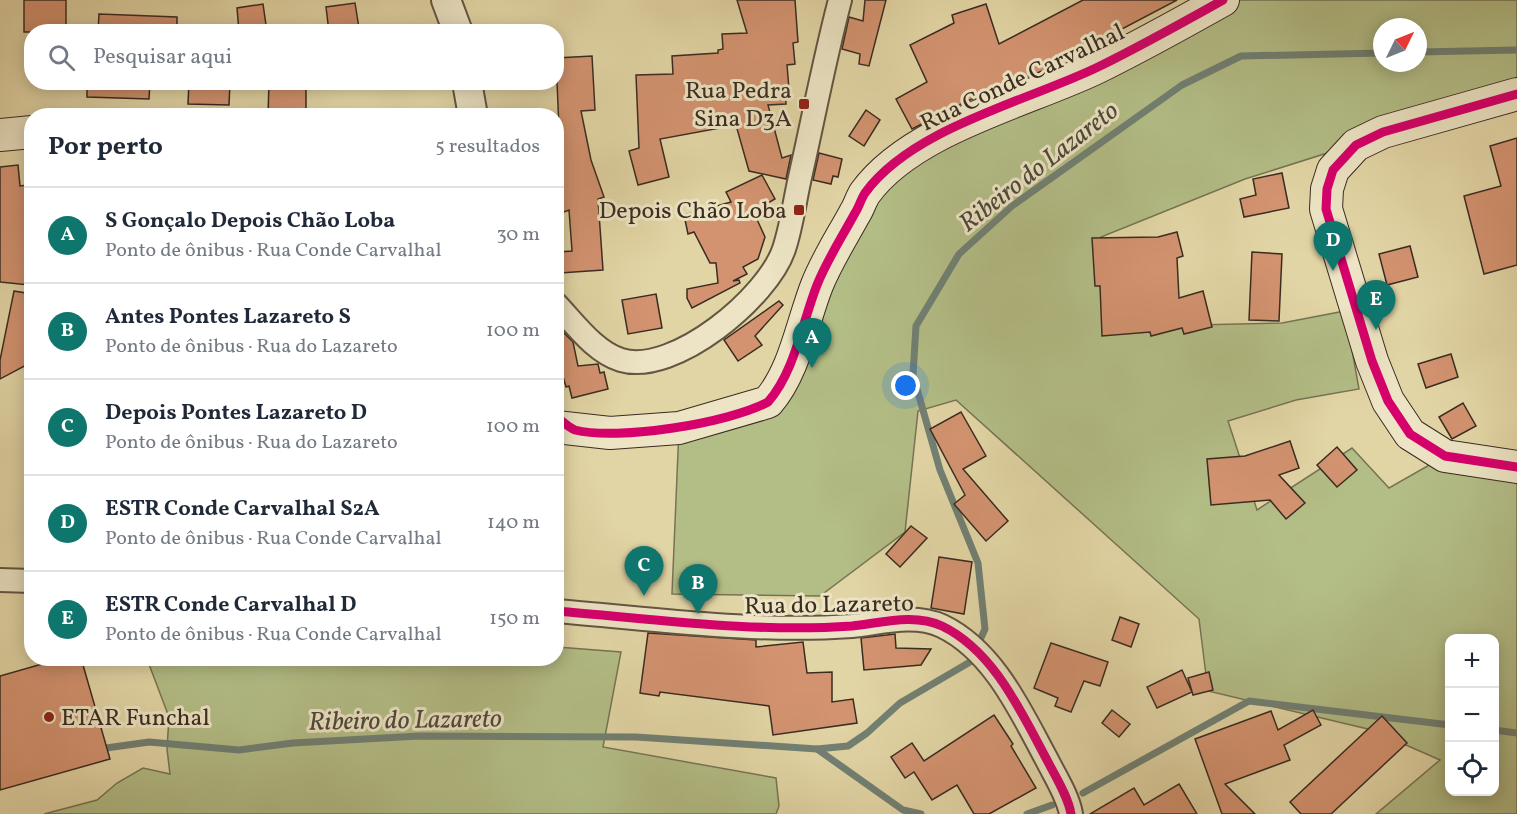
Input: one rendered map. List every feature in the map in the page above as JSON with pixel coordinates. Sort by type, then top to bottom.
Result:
[{"type":"main road","name":"Rua Conde Carvalhal","points":[[564,425],[609,433],[679,428],[768,402],[776,393],[817,285],[836,246],[864,194],[887,168],[914,149],[1004,105],[1097,68],[1223,0]]},
{"type":"main road","points":[[1517,94],[1383,132],[1356,145],[1333,170],[1327,189],[1326,210],[1372,362],[1388,401],[1410,434],[1445,456],[1517,467]]},
{"type":"main road","points":[[0,135],[24,133]]},
{"type":"street","points":[[446,0],[455,24]]},
{"type":"street","points":[[564,312],[594,344],[609,355],[636,363],[690,346],[718,328],[759,290],[784,250],[840,0]]},
{"type":"street","points":[[468,90],[472,108]]},
{"type":"street","points":[[0,580],[24,580]]},
{"type":"street","name":"Rua do Lazareto","points":[[564,612],[774,629],[851,626],[913,619],[940,626],[968,642],[1015,700],[1052,770],[1071,814]]},
{"type":"green space","points":[[1223,0],[1517,0],[1517,93],[1245,179],[1101,237],[1106,327],[1282,323],[1345,311],[1359,389],[1296,400],[1228,421],[1257,510],[1352,448],[1389,488],[1445,456],[1517,467],[1517,814],[1376,814],[1440,760],[1372,730],[1208,691],[1199,619],[956,400],[918,411],[905,532],[820,596],[672,594],[679,428],[759,407],[887,168]]},
{"type":"green space","points":[[564,648],[621,652],[603,747],[776,778],[779,806],[776,814],[44,814],[97,800],[117,783],[143,768],[170,774],[167,749],[169,717],[150,666],[564,666]]},
{"type":"building","points":[[24,0],[66,0],[66,24],[24,24]]},
{"type":"building","points":[[737,0],[795,0],[798,42],[793,43],[795,64],[787,65],[789,89],[785,89],[786,104],[768,105],[782,158],[791,155],[786,179],[749,171],[736,125],[660,139],[669,177],[638,185],[629,151],[639,148],[636,75],[673,74],[672,56],[718,53],[718,50],[723,49],[722,34],[747,33]]},
{"type":"building","points":[[865,0],[886,0],[869,66],[859,64],[860,54],[842,49],[849,17],[863,21]]},
{"type":"building","points":[[1083,0],[1177,0],[1042,71],[965,102],[912,129],[896,99],[927,82],[910,45],[954,23],[952,15],[986,4],[999,44]]},
{"type":"building","points":[[355,3],[358,24],[328,24],[326,7]]},
{"type":"building","points":[[263,4],[266,24],[238,24],[237,8]]},
{"type":"building","points":[[99,14],[177,17],[177,24],[98,24]]},
{"type":"building","points":[[592,56],[595,110],[581,111],[591,160],[604,197],[598,199],[603,270],[564,273],[564,252],[572,251],[569,210],[564,212],[564,108],[558,108],[557,90],[564,90],[564,58]]},
{"type":"building","points":[[87,90],[150,90],[149,99],[87,97]]},
{"type":"building","points":[[189,90],[230,90],[229,105],[188,104]]},
{"type":"building","points":[[269,90],[306,90],[306,108],[268,108]]},
{"type":"building","points":[[866,110],[880,120],[864,146],[849,136]]},
{"type":"building","points":[[1517,138],[1517,265],[1484,274],[1464,196],[1501,186],[1490,146]]},
{"type":"building","points":[[819,153],[842,159],[838,177],[833,176],[831,184],[813,180]]},
{"type":"building","points":[[18,165],[20,186],[24,185],[24,284],[0,282],[0,167]]},
{"type":"building","points":[[1282,173],[1289,208],[1244,217],[1240,199],[1256,195],[1253,179]]},
{"type":"building","points":[[762,175],[775,199],[750,213],[755,215],[765,237],[758,259],[743,267],[747,274],[733,281],[739,280],[740,283],[692,308],[687,298],[687,289],[718,283],[716,263],[710,263],[694,232],[688,234],[684,215],[731,202],[726,192]]},
{"type":"building","points":[[1177,232],[1183,256],[1177,258],[1179,298],[1203,291],[1212,327],[1184,334],[1182,328],[1151,336],[1150,332],[1102,336],[1100,286],[1095,286],[1092,238],[1158,237]]},
{"type":"building","points":[[1410,246],[1418,277],[1387,285],[1379,254]]},
{"type":"building","points":[[1252,252],[1282,254],[1279,321],[1249,320]]},
{"type":"building","points":[[14,291],[24,293],[24,366],[0,379],[0,360]]},
{"type":"building","points":[[656,294],[662,328],[628,334],[622,300]]},
{"type":"building","points":[[779,301],[783,305],[755,336],[762,345],[738,361],[724,340]]},
{"type":"building","points":[[564,333],[573,342],[578,366],[598,364],[600,373],[604,372],[608,389],[572,398],[569,386],[566,387]]},
{"type":"building","points":[[1451,354],[1458,377],[1426,388],[1418,364]]},
{"type":"building","points":[[1463,403],[1476,426],[1452,439],[1439,417]]},
{"type":"building","points":[[961,412],[986,456],[963,469],[1008,521],[986,541],[954,504],[965,495],[930,429]]},
{"type":"building","points":[[1290,441],[1299,468],[1279,475],[1305,503],[1286,519],[1270,500],[1211,505],[1207,459],[1245,456]]},
{"type":"building","points":[[1337,447],[1357,470],[1337,487],[1317,465]]},
{"type":"building","points":[[911,526],[927,538],[900,567],[886,554]]},
{"type":"building","points":[[939,557],[972,562],[964,614],[931,608]]},
{"type":"building","points":[[1120,617],[1139,624],[1131,647],[1112,640]]},
{"type":"building","points":[[648,633],[756,640],[756,647],[803,642],[807,673],[832,672],[832,702],[853,699],[857,723],[773,735],[769,706],[660,692],[659,696],[640,693]]},
{"type":"building","points":[[895,634],[896,648],[931,649],[921,665],[864,670],[861,638]]},
{"type":"building","points":[[1051,643],[1108,662],[1100,686],[1084,681],[1071,712],[1055,706],[1058,698],[1034,688]]},
{"type":"building","name":"ETAR Funchal","points":[[35,666],[83,666],[110,759],[0,790],[0,676]]},
{"type":"building","points":[[1182,670],[1192,692],[1157,708],[1147,687]]},
{"type":"building","points":[[1209,672],[1213,690],[1193,695],[1188,678]]},
{"type":"building","points":[[1112,710],[1130,724],[1119,737],[1102,723]]},
{"type":"building","points":[[1313,710],[1321,725],[1284,745],[1290,760],[1225,784],[1255,814],[1222,814],[1195,739],[1271,711],[1278,730]]},
{"type":"building","points":[[994,715],[1013,744],[1011,746],[1036,788],[989,814],[974,814],[957,785],[932,800],[914,772],[905,778],[891,757],[912,743],[924,761]]},
{"type":"building","points":[[1382,716],[1407,743],[1331,814],[1301,814],[1290,802]]},
{"type":"building","points":[[1179,784],[1197,814],[1090,814],[1134,788],[1144,805]]},
{"type":"waterway","name":"Ribeiro do Lazareto","points":[[1427,52],[1517,50]]},
{"type":"waterway","name":"Ribeiro do Lazareto","points":[[817,749],[848,746],[867,733],[900,703],[970,662],[985,629],[978,563],[940,470],[913,375],[916,326],[959,254],[1012,206],[1182,85],[1241,56],[1373,53]]},
{"type":"waterway","name":"Ribeiro do Lazareto","points":[[1083,793],[1249,701],[1445,724]]},
{"type":"waterway","name":"Ribeiro do Lazareto","points":[[1499,731],[1517,733]]},
{"type":"waterway","name":"Ribeiro do Lazareto","points":[[99,749],[149,742],[239,750],[293,743],[419,736],[636,737],[817,749],[903,810],[921,814]]},
{"type":"waterway","name":"Ribeiro do Lazareto","points":[[1027,814],[1052,805]]},
{"type":"cycle path","points":[[564,423],[575,430],[594,433],[645,432],[727,417],[768,402],[785,376],[825,267],[865,193],[886,170],[911,151],[941,134],[973,118],[1098,67],[1223,0]]},
{"type":"cycle path","points":[[1517,94],[1383,132],[1356,145],[1333,170],[1327,189],[1326,209],[1372,361],[1388,401],[1410,434],[1445,456],[1517,467]]},
{"type":"cycle path","points":[[564,612],[778,628],[852,626],[909,619],[942,626],[977,651],[1004,684],[1061,786],[1071,814]]},
{"type":"place","name":"Rua Pedra Sina D3A","points":[[804,104]]},
{"type":"place","name":"Depois Chão Loba","points":[[799,210]]},
{"type":"place","name":"ESTR Conde Carvalhal S2A","points":[[1333,271]]},
{"type":"place","name":"ESTR Conde Carvalhal D","points":[[1376,330]]},
{"type":"place","name":"S Gonçalo Depois Chão Loba","points":[[812,368]]},
{"type":"place","name":"Depois Pontes Lazareto D","points":[[644,596]]},
{"type":"place","name":"Antes Pontes Lazareto S","points":[[698,614]]},
{"type":"place","name":"ETAR Funchal","points":[[49,717]]}]
